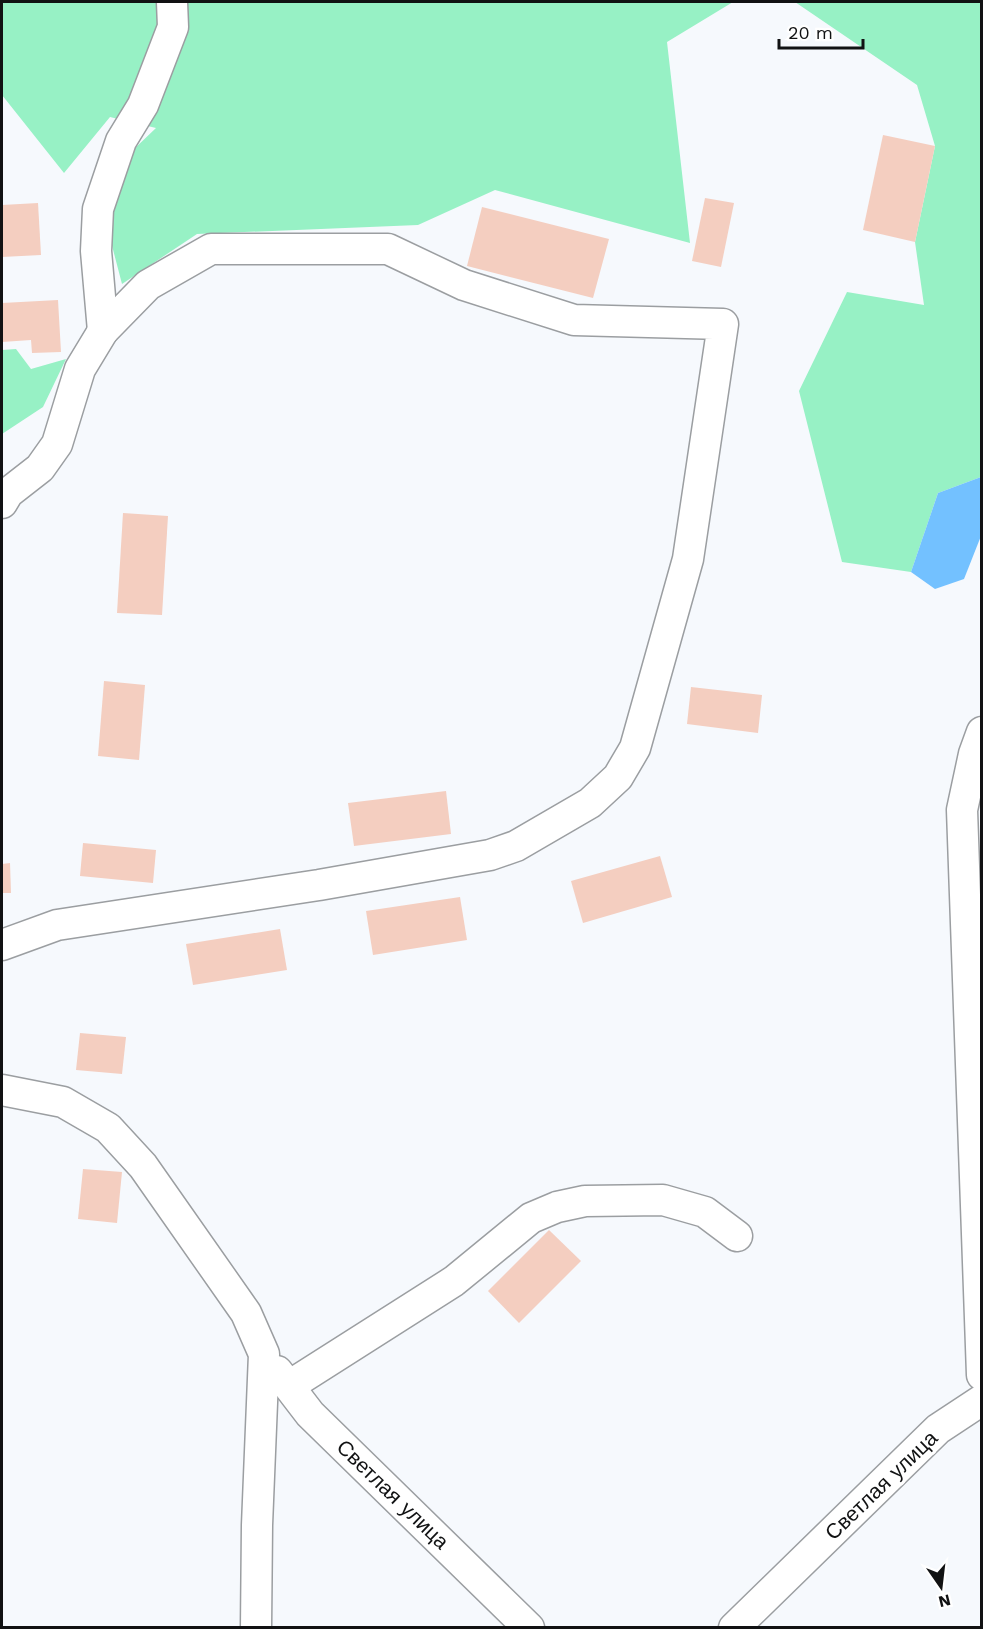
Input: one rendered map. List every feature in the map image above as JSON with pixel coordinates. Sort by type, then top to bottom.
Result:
[{"type":"street","points":[[104,331],[96,251],[98,209],[121,141],[143,105],[173,27],[172,2]]},
{"type":"street","points":[[2,503],[8,493],[40,468],[57,444],[80,369],[104,331],[148,285],[211,249],[388,249],[464,285],[574,320],[723,324],[687,559],[635,748],[618,777],[590,803],[516,846],[490,855],[319,885],[57,925],[2,945]]},
{"type":"street","points":[[981,732],[962,810],[981,1375]]},
{"type":"street","points":[[2,1090],[63,1102],[108,1128],[143,1166],[246,1313],[264,1354],[256,1525],[256,1628]]},
{"type":"street","points":[[289,1386],[454,1281],[531,1218],[557,1207],[585,1201],[663,1200],[705,1212],[737,1236]]},
{"type":"street","name":"Светлая улица","points":[[264,1354],[310,1414],[529,1628]]},
{"type":"street","name":"Светлая улица","points":[[734,1628],[938,1429],[981,1400]]},
{"type":"green space","points":[[2,2],[733,2],[667,42],[690,243],[495,190],[418,225],[197,234],[122,284],[110,238],[110,172],[156,128],[110,117],[64,173],[2,95]]},
{"type":"green space","points":[[795,2],[981,2],[981,477],[938,493],[911,572],[842,562],[799,391],[847,292],[924,305],[915,242],[935,146],[917,85]]},
{"type":"green space","points":[[16,349],[31,369],[66,359],[43,407],[2,434],[2,350]]},
{"type":"water","points":[[981,477],[981,536],[964,579],[935,589],[911,572],[938,493]]},
{"type":"building","points":[[883,135],[935,146],[915,242],[863,230]]},
{"type":"building","points":[[705,198],[734,203],[721,267],[692,261]]},
{"type":"building","points":[[38,203],[41,255],[2,257],[2,205]]},
{"type":"building","points":[[482,207],[609,239],[593,298],[467,266]]},
{"type":"building","points":[[58,300],[61,352],[32,353],[31,340],[2,342],[2,303]]},
{"type":"building","points":[[123,513],[168,516],[162,615],[117,613]]},
{"type":"building","points":[[104,681],[145,685],[139,760],[98,756]]},
{"type":"building","points":[[691,687],[762,695],[758,733],[687,724]]},
{"type":"building","points":[[446,791],[451,834],[354,846],[348,803]]},
{"type":"building","points":[[83,843],[156,850],[153,883],[80,876]]},
{"type":"building","points":[[660,856],[672,897],[583,923],[571,881]]},
{"type":"building","points":[[10,863],[11,893],[2,893],[2,864]]},
{"type":"building","points":[[460,897],[467,940],[373,955],[366,911]]},
{"type":"building","points":[[280,929],[287,970],[193,985],[186,944]]},
{"type":"building","points":[[80,1033],[126,1037],[122,1074],[76,1070]]},
{"type":"building","points":[[83,1169],[122,1172],[117,1223],[78,1219]]},
{"type":"building","points":[[549,1230],[581,1261],[519,1323],[488,1291]]}]
